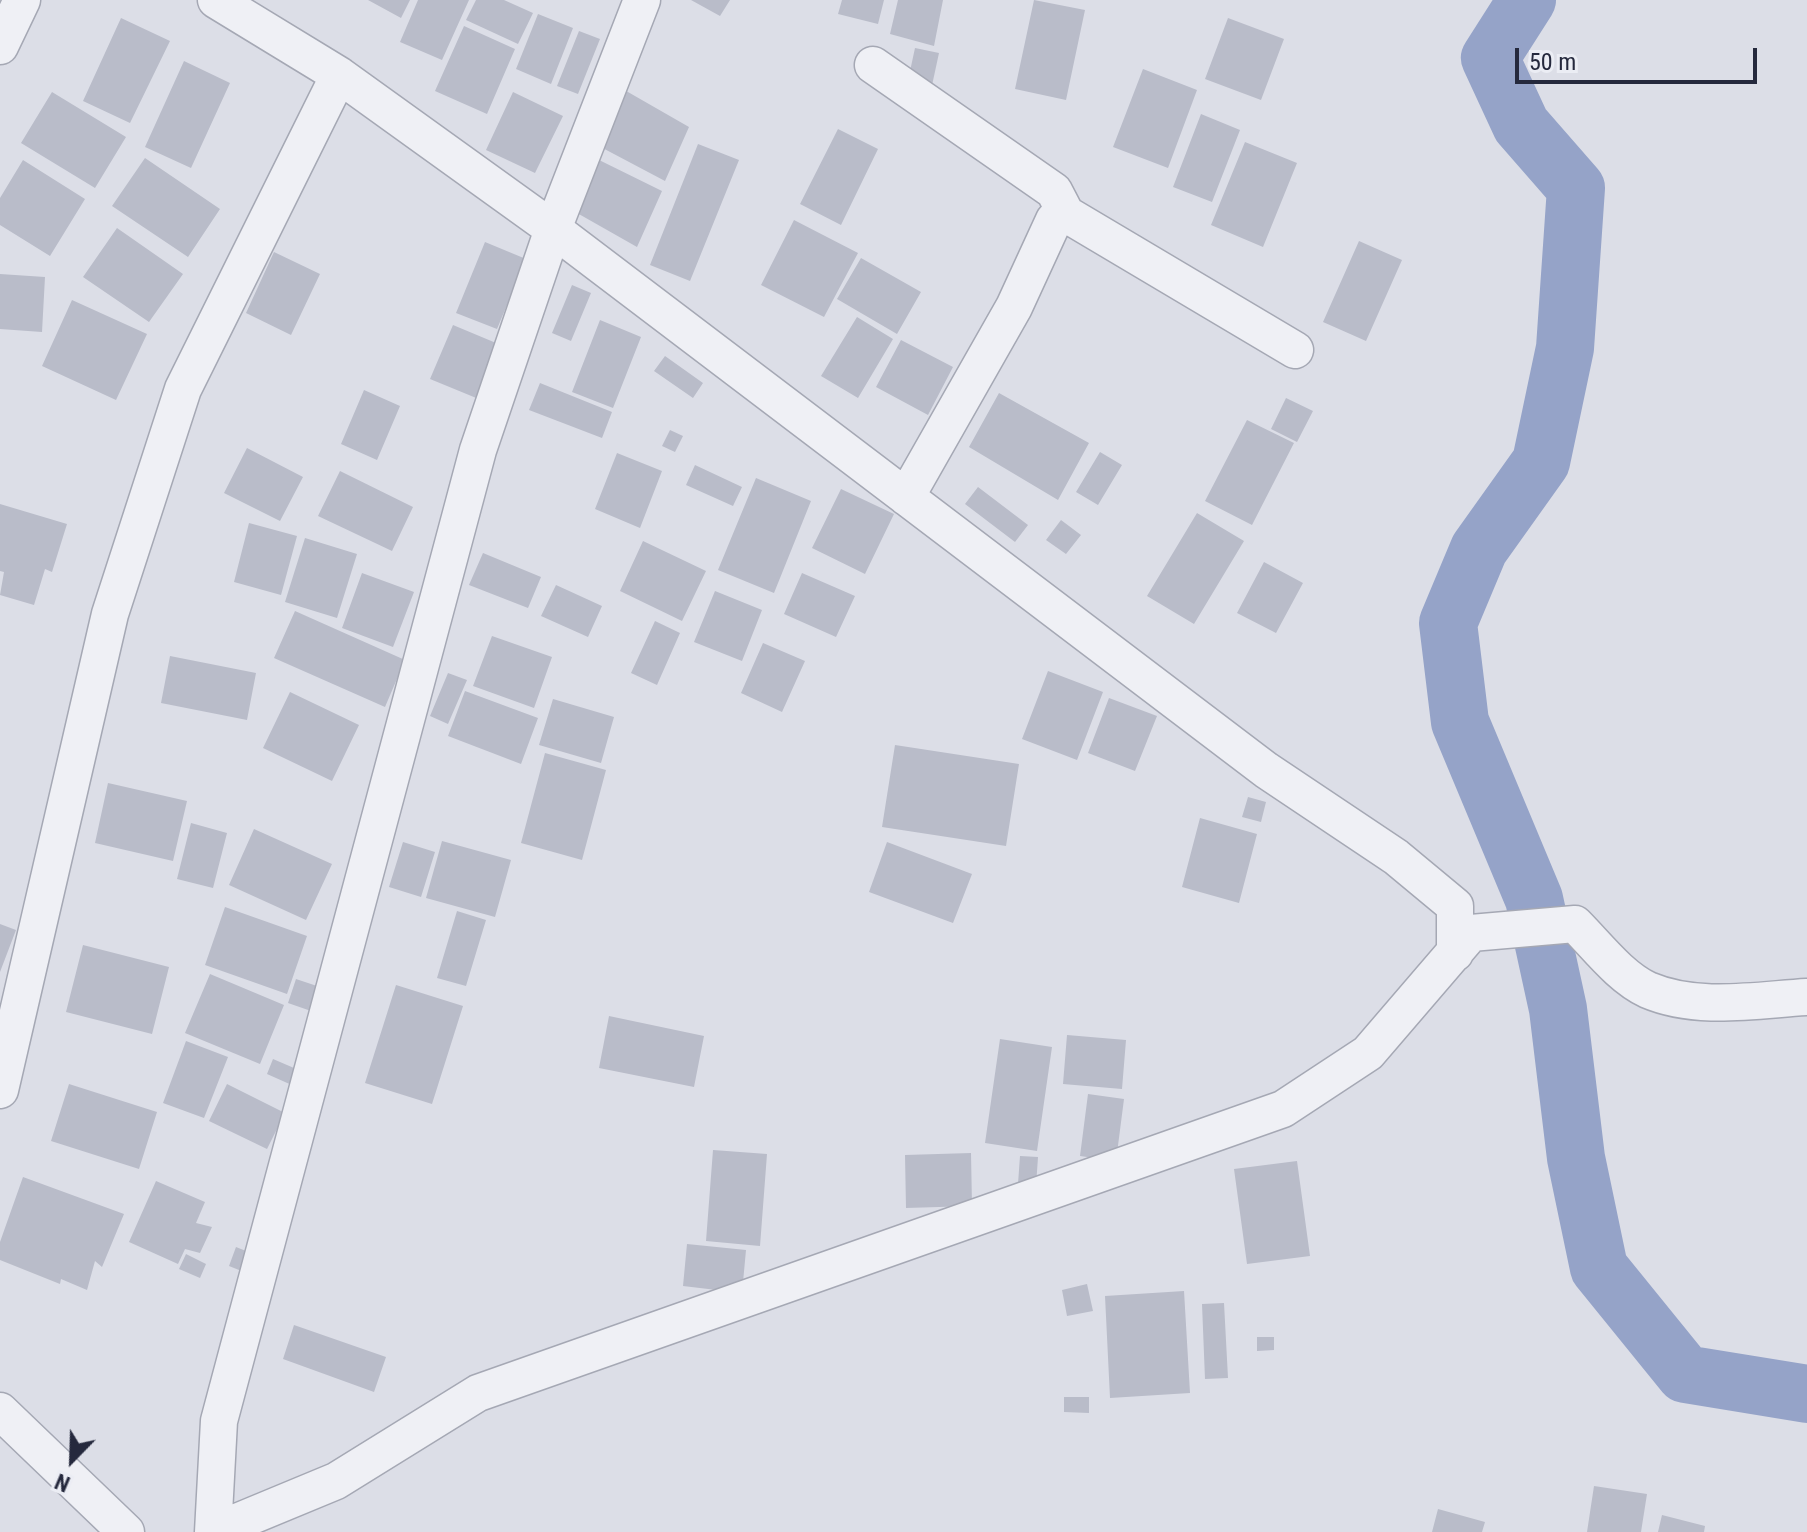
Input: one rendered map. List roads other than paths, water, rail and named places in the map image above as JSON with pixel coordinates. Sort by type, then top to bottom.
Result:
[{"type":"street","points":[[0,46],[22,0]]},
{"type":"street","points":[[216,0],[339,75],[553,229],[1266,770],[1396,857],[1455,906],[1463,943]]},
{"type":"street","points":[[642,0],[553,229],[478,450],[223,1405],[214,1474],[213,1532],[336,1481],[478,1393],[1283,1109],[1368,1053],[1463,943],[1575,924],[1615,965],[1648,989],[1699,1003],[1807,997]]},
{"type":"street","points":[[873,65],[1054,191],[1066,214],[1295,350]]},
{"type":"street","points":[[0,1090],[110,614],[183,389],[339,75]]},
{"type":"street","points":[[906,497],[1014,307],[1054,220],[1066,214]]},
{"type":"street","points":[[0,1411],[126,1532]]},
{"type":"waterway","points":[[1527,0],[1490,58],[1521,125],[1576,188],[1565,348],[1541,462],[1479,549],[1448,623],[1460,722],[1534,899],[1558,1009],[1576,1158],[1599,1268],[1685,1374],[1807,1394]]}]
